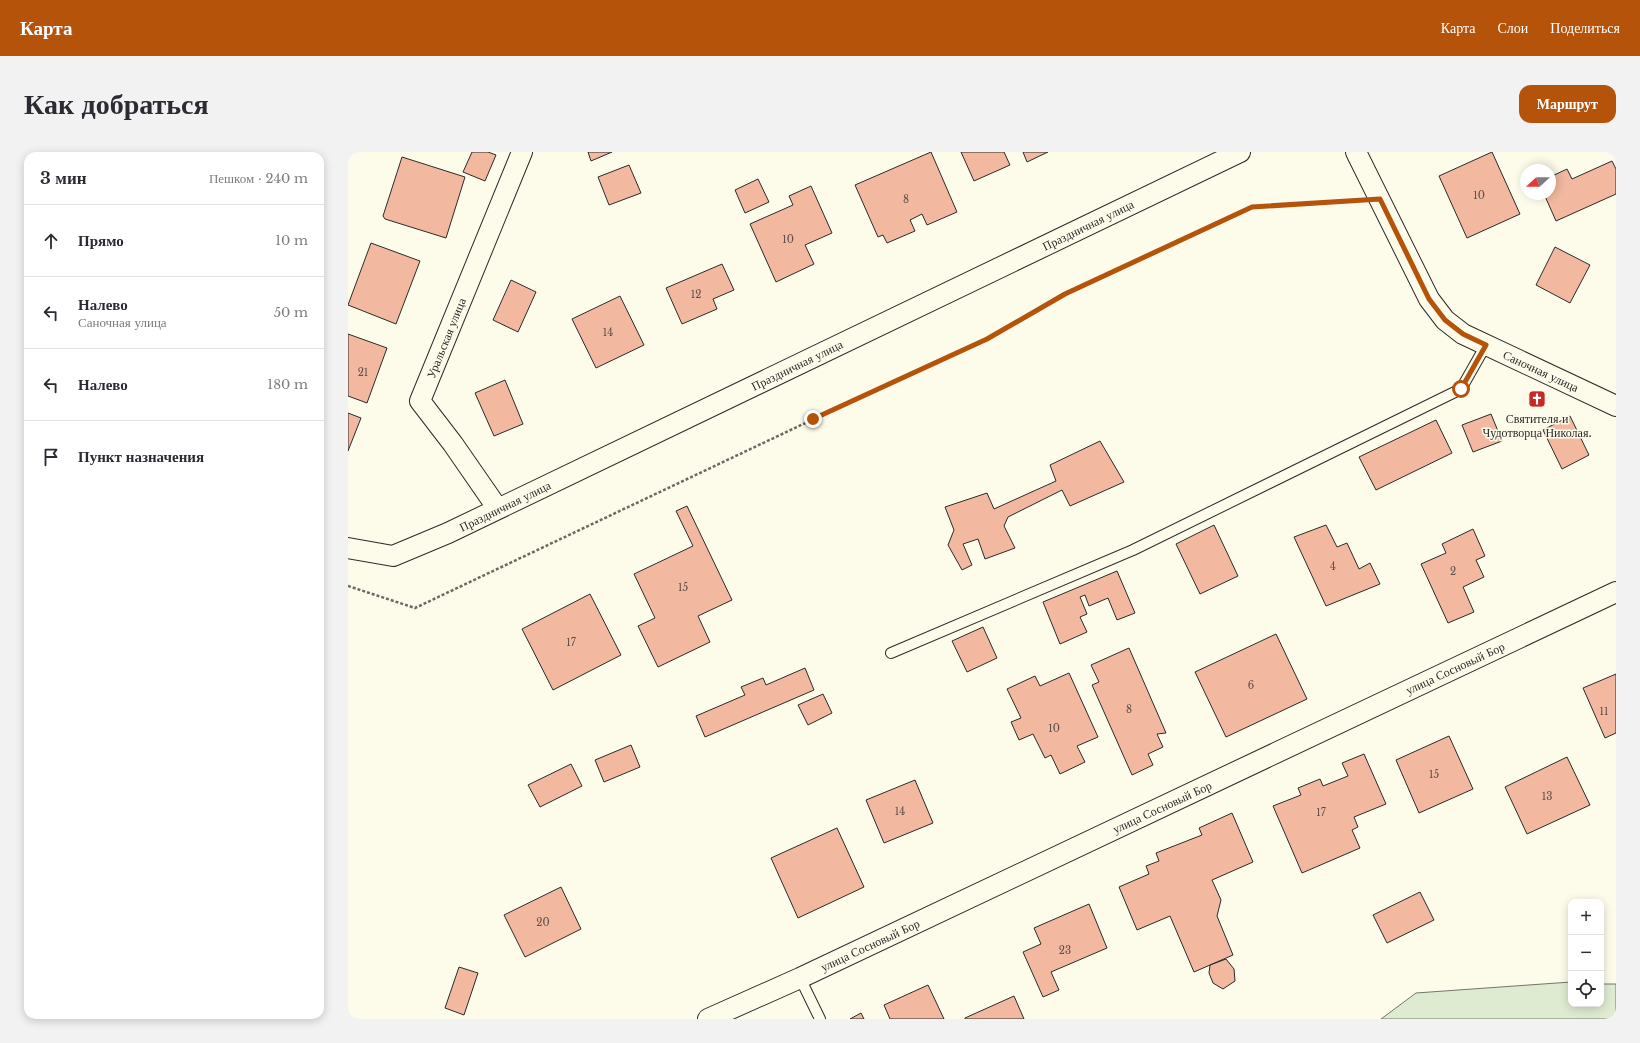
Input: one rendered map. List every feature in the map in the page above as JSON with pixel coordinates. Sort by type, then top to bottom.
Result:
[{"type":"street","name":"Уральская улица","points":[[498,509],[453,444],[420,401],[522,152]]},
{"type":"street","name":"Праздничная улица","points":[[348,548],[393,556],[448,533],[1240,152]]},
{"type":"street","name":"Саночная улица","points":[[1356,152],[1429,299],[1445,320],[1463,334],[1616,406]]},
{"type":"street","name":"улица Сосновый Бор","points":[[708,1019],[800,978],[1616,592]]},
{"type":"lane","points":[[891,653],[1133,550],[1461,389],[1486,345]]},
{"type":"lane","points":[[800,978],[820,1019]]},
{"type":"path","points":[[348,586],[415,608],[987,339],[1065,294],[1252,207],[1380,199]]},
{"type":"green space","points":[[1568,982],[1568,1007],[1604,1007],[1604,984],[1616,984],[1616,1019],[1381,1019],[1416,993]]},
{"type":"building","points":[[472,152],[488,152],[496,155],[485,181],[463,172]]},
{"type":"building","points":[[588,152],[612,152],[591,161]]},
{"type":"building","points":[[931,152],[957,212],[927,225],[922,214],[910,220],[915,231],[887,243],[883,235],[878,237],[855,185]]},
{"type":"building","points":[[961,152],[1004,152],[1010,165],[974,181]]},
{"type":"building","points":[[1023,152],[1048,152],[1027,162]]},
{"type":"building","points":[[1492,152],[1520,214],[1467,238],[1439,176]]},
{"type":"building","points":[[402,157],[465,177],[446,238],[385,219],[383,216]]},
{"type":"building","points":[[1612,161],[1616,169],[1616,194],[1556,221],[1547,200],[1556,200],[1556,174],[1567,169],[1572,179]]},
{"type":"building","points":[[629,165],[641,193],[609,205],[598,177]]},
{"type":"building","points":[[758,179],[769,202],[745,213],[735,190]]},
{"type":"building","points":[[811,186],[832,233],[805,245],[814,264],[776,282],[750,224],[793,205],[789,196]]},
{"type":"building","points":[[371,243],[420,261],[396,324],[348,305]]},
{"type":"building","points":[[1555,247],[1590,265],[1570,303],[1536,285]]},
{"type":"building","points":[[722,264],[734,290],[713,299],[717,309],[682,324],[666,288]]},
{"type":"building","points":[[511,280],[536,292],[518,332],[493,320]]},
{"type":"building","points":[[620,296],[644,345],[596,368],[572,319]]},
{"type":"building","points":[[348,334],[387,348],[367,403],[348,396]]},
{"type":"building","points":[[505,380],[523,424],[494,436],[475,393]]},
{"type":"building","points":[[348,413],[361,418],[348,451]]},
{"type":"building","points":[[1491,414],[1502,441],[1473,452],[1462,425]]},
{"type":"building","points":[[1570,416],[1589,455],[1562,469],[1543,430]]},
{"type":"building","points":[[1436,420],[1452,453],[1376,490],[1359,457]]},
{"type":"building","points":[[1100,441],[1124,482],[1070,506],[1062,490],[1008,517],[1004,526],[1015,548],[985,559],[978,539],[963,544],[972,565],[962,570],[948,545],[954,530],[945,507],[987,493],[994,509],[1056,481],[1050,465]]},
{"type":"building","points":[[687,506],[732,600],[698,616],[710,642],[658,667],[638,626],[655,618],[634,574],[693,546],[676,511]]},
{"type":"building","points":[[1214,525],[1238,576],[1200,594],[1176,544]]},
{"type":"building","points":[[1326,525],[1337,547],[1347,543],[1359,569],[1370,563],[1380,584],[1326,606],[1294,537]]},
{"type":"building","points":[[1473,529],[1485,556],[1476,560],[1484,577],[1463,587],[1474,612],[1448,623],[1421,564],[1446,553],[1442,544]]},
{"type":"building","points":[[1117,571],[1135,613],[1117,620],[1108,598],[1089,606],[1085,595],[1080,597],[1087,614],[1080,617],[1087,632],[1060,644],[1043,602]]},
{"type":"building","points":[[590,594],[621,655],[553,690],[522,629]]},
{"type":"building","points":[[983,627],[997,658],[967,672],[952,641]]},
{"type":"building","points":[[1276,634],[1307,699],[1226,737],[1195,672]]},
{"type":"building","points":[[1129,648],[1166,733],[1157,734],[1163,747],[1148,754],[1153,765],[1132,775],[1092,685],[1099,682],[1091,665]]},
{"type":"building","points":[[805,668],[814,690],[705,737],[696,716],[745,695],[741,687],[763,678],[766,685]]},
{"type":"building","points":[[1069,673],[1098,737],[1077,746],[1085,762],[1060,774],[1051,755],[1045,758],[1033,734],[1019,740],[1011,722],[1021,718],[1007,689],[1035,676],[1040,686]]},
{"type":"building","points":[[1616,674],[1616,733],[1605,738],[1583,688]]},
{"type":"building","points":[[823,694],[832,713],[808,725],[798,705]]},
{"type":"building","points":[[1449,736],[1473,789],[1419,813],[1396,760]]},
{"type":"building","points":[[631,745],[640,767],[604,782],[595,760]]},
{"type":"building","points":[[1364,754],[1386,804],[1354,817],[1358,827],[1352,830],[1360,848],[1302,873],[1273,806],[1301,795],[1298,788],[1320,779],[1323,786],[1348,776],[1342,763]]},
{"type":"building","points":[[1567,757],[1590,805],[1527,834],[1505,787]]},
{"type":"building","points":[[571,764],[582,786],[540,807],[528,785]]},
{"type":"building","points":[[915,780],[933,823],[884,843],[866,800]]},
{"type":"building","points":[[1232,813],[1253,862],[1212,880],[1221,900],[1217,916],[1233,955],[1194,972],[1170,916],[1137,930],[1119,887],[1149,874],[1146,866],[1159,861],[1156,853],[1202,835],[1199,828]]},
{"type":"building","points":[[837,828],[864,887],[798,918],[771,858]]},
{"type":"building","points":[[561,887],[581,929],[525,957],[504,915]]},
{"type":"building","points":[[1420,892],[1434,920],[1387,943],[1373,915]]},
{"type":"building","points":[[1089,904],[1107,948],[1051,972],[1059,990],[1043,997],[1023,952],[1041,944],[1034,928]]},
{"type":"building","points":[[1226,959],[1234,969],[1235,981],[1223,989],[1213,983],[1209,973],[1210,965]]},
{"type":"building","points":[[459,967],[478,973],[464,1015],[445,1008]]},
{"type":"building","points":[[928,985],[944,1019],[890,1019],[884,1005]]},
{"type":"building","points":[[1014,996],[1024,1019],[965,1019],[965,1018]]},
{"type":"building","points":[[861,1013],[864,1019],[850,1019]]},
{"type":"place","name":"Святителя и Чудотворца Николая.","points":[[1537,399]]},
{"type":"route","points":[[813,419],[987,339],[1065,294],[1252,207],[1380,199],[1429,299],[1445,320],[1463,334],[1486,345],[1461,389]]}]
